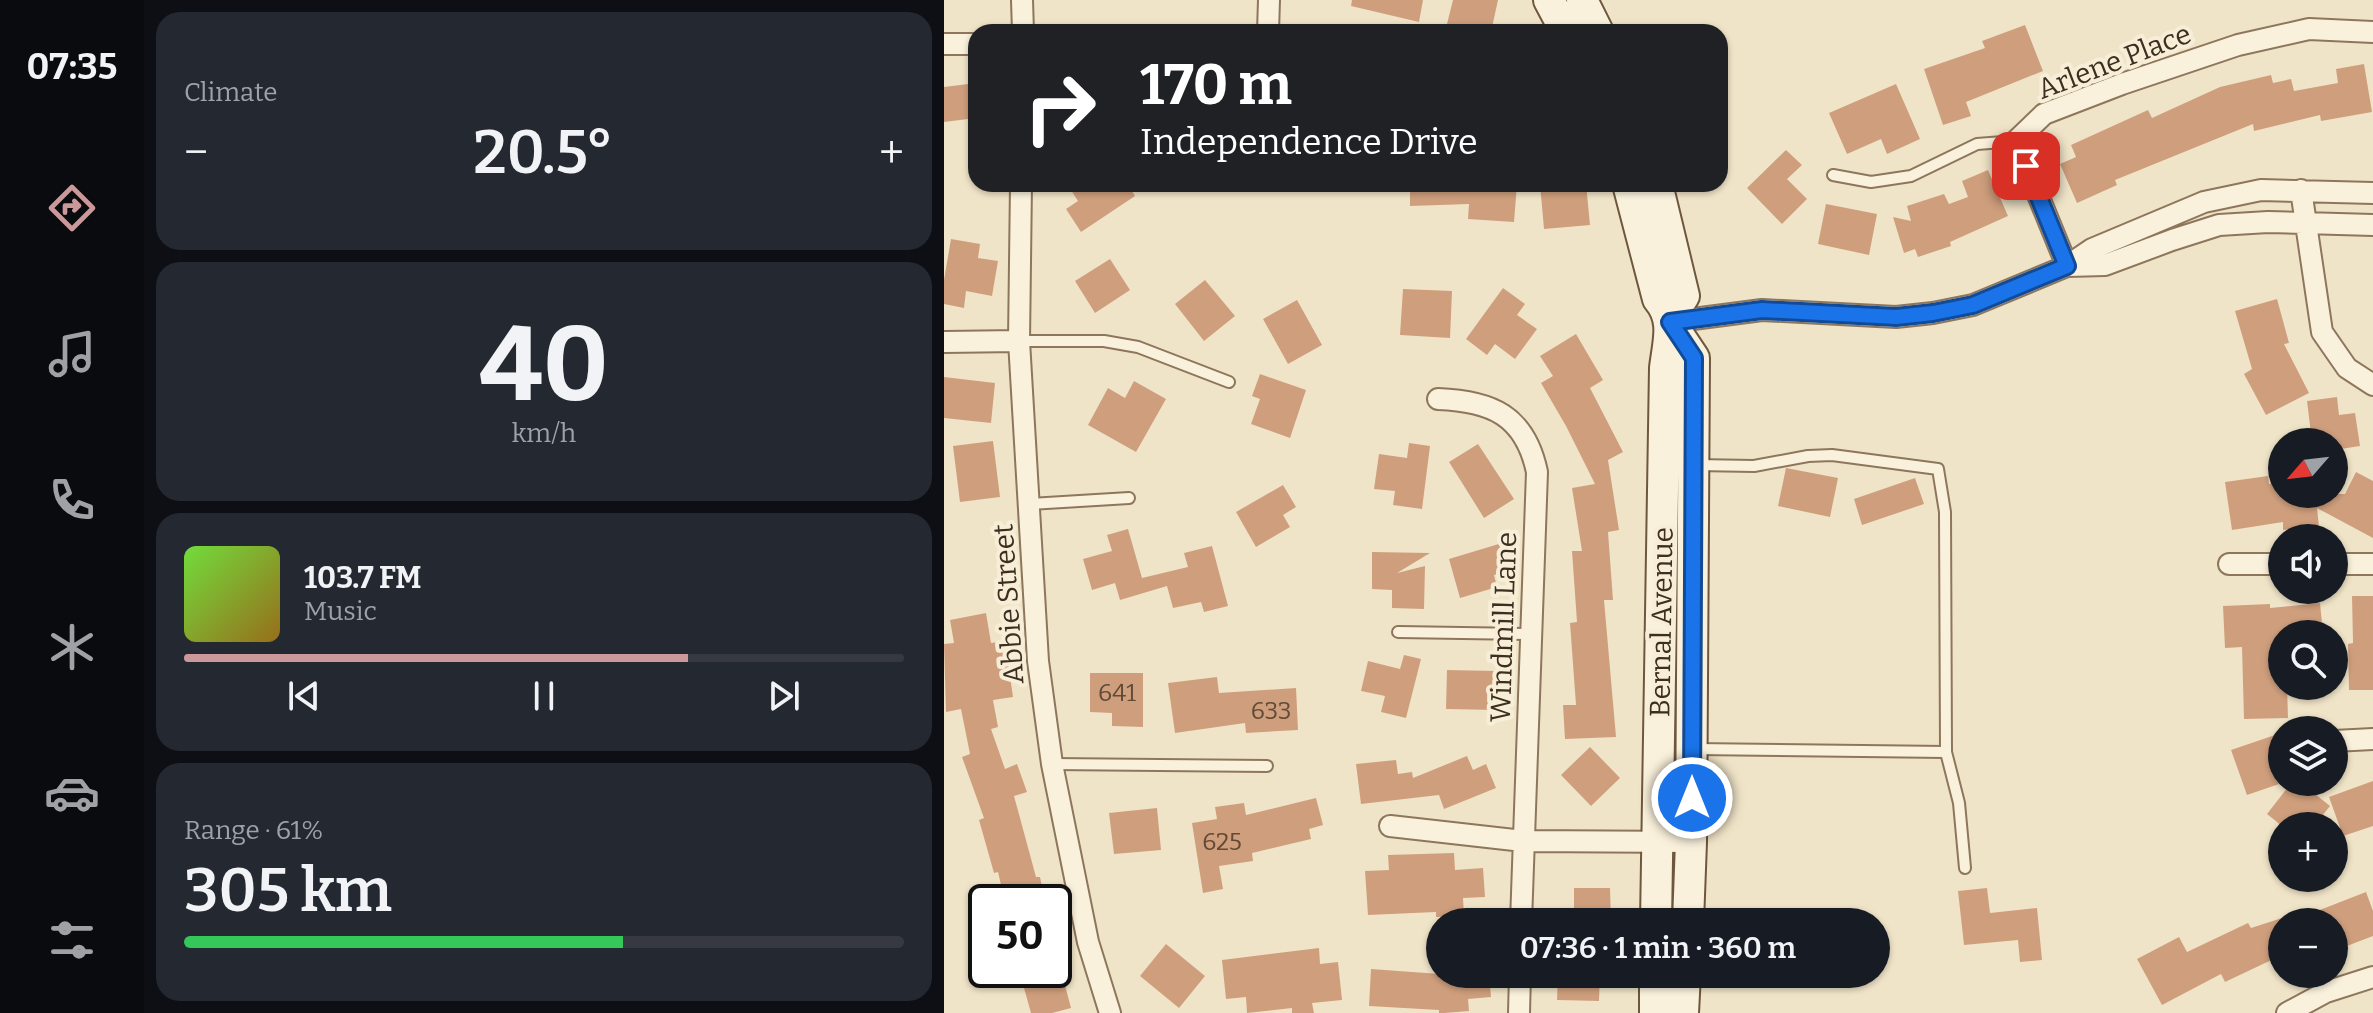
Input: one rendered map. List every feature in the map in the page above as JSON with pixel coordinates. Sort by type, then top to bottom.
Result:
[{"type":"main road","points":[[1549,0],[1562,24]]},
{"type":"main road","points":[[1582,0],[1594,24]]},
{"type":"main road","name":"Bernal Avenue","points":[[1630,192],[1658,299],[1694,358],[1689,908]]},
{"type":"main road","name":"Bernal Avenue","points":[[1656,908],[1665,368],[1669,316],[1684,296],[1659,192]]},
{"type":"main road","points":[[1655,988],[1655,1013]]},
{"type":"main road","points":[[1683,1013],[1684,988]]},
{"type":"street","points":[[1022,0],[1023,24]]},
{"type":"street","points":[[1268,24],[1269,0]]},
{"type":"street","name":"Arlene Place","points":[[2016,141],[2044,114],[2238,45],[2309,29],[2373,32]]},
{"type":"street","points":[[944,44],[968,44]]},
{"type":"street","points":[[2016,141],[2067,266]]},
{"type":"street","points":[[1669,316],[1762,310],[1896,317],[1933,313],[1973,305],[2067,266],[2092,249],[2204,202],[2261,190],[2373,193]]},
{"type":"street","points":[[2301,190],[2322,332],[2347,368],[2373,385]]},
{"type":"street","name":"Abbie Street","points":[[1021,192],[1019,341],[1038,661],[1052,764],[1088,942],[1110,1013]]},
{"type":"street","points":[[2067,266],[2105,265],[2219,225],[2373,225]]},
{"type":"street","points":[[944,342],[1019,341]]},
{"type":"street","name":"Windmill Lane","points":[[1438,399],[1468,400],[1502,413],[1527,441],[1537,472],[1521,908]]},
{"type":"street","points":[[2229,564],[2268,564]]},
{"type":"street","points":[[2348,564],[2373,564]]},
{"type":"street","points":[[2348,740],[2373,739]]},
{"type":"street","points":[[1390,826],[1523,841],[1691,842]]},
{"type":"street","points":[[2287,1013],[2326,992],[2373,977]]},
{"type":"street","points":[[1519,1013],[1520,988]]},
{"type":"lane","points":[[1833,175],[1871,182],[1911,176],[1977,144],[2016,141]]},
{"type":"lane","points":[[1019,341],[1104,341],[1138,347],[1229,382]]},
{"type":"lane","points":[[1694,465],[1754,466],[1832,455],[1938,469],[1945,512],[1946,752],[1959,803],[1965,868]]},
{"type":"lane","points":[[1030,504],[1129,498]]},
{"type":"lane","points":[[1398,632],[1531,634]]},
{"type":"lane","points":[[1692,749],[1946,752]]},
{"type":"lane","points":[[1052,764],[1267,766]]},
{"type":"building","points":[[1352,0],[1423,0],[1419,22],[1351,6]]},
{"type":"building","points":[[1453,0],[1498,0],[1493,24],[1447,24]]},
{"type":"building","points":[[2025,25],[2043,71],[1966,102],[1971,116],[1943,125],[1924,69],[1985,48],[1982,41]]},
{"type":"building","points":[[2364,64],[2372,112],[2321,121],[2320,115],[2254,131],[2253,124],[2115,180],[2117,185],[2077,203],[2060,164],[2076,157],[2071,145],[2148,110],[2152,118],[2220,87],[2271,75],[2273,83],[2291,79],[2294,91],[2338,83],[2336,69]]},
{"type":"building","points":[[968,84],[968,119],[944,122],[944,87]]},
{"type":"building","points":[[1896,84],[1920,139],[1887,154],[1881,139],[1847,154],[1829,113]]},
{"type":"building","points":[[1786,150],[1802,165],[1787,179],[1807,199],[1782,224],[1747,188]]},
{"type":"building","points":[[1988,170],[2008,216],[1950,242],[1951,246],[1918,257],[1915,249],[1904,253],[1893,217],[1911,221],[1907,206],[1944,194],[1949,204],[1968,197],[1962,181]]},
{"type":"building","points":[[1072,192],[1133,192],[1135,196],[1081,232],[1066,209],[1078,201]]},
{"type":"building","points":[[1410,192],[1516,192],[1514,222],[1468,219],[1469,204],[1410,206]]},
{"type":"building","points":[[1541,192],[1587,192],[1590,225],[1544,229]]},
{"type":"building","points":[[1826,204],[1877,214],[1869,255],[1818,244]]},
{"type":"building","points":[[951,239],[980,244],[978,258],[998,261],[992,296],[966,291],[964,308],[944,304],[944,280]]},
{"type":"building","points":[[1110,259],[1130,290],[1095,313],[1075,281]]},
{"type":"building","points":[[1205,280],[1235,316],[1204,341],[1175,304]]},
{"type":"building","points":[[1503,288],[1525,304],[1517,315],[1537,329],[1515,359],[1495,344],[1487,355],[1466,339]]},
{"type":"building","points":[[1403,289],[1452,291],[1450,338],[1400,335]]},
{"type":"building","points":[[2277,299],[2289,343],[2284,344],[2309,393],[2266,415],[2244,374],[2252,369],[2235,311]]},
{"type":"building","points":[[1297,300],[1322,345],[1288,364],[1263,319]]},
{"type":"building","points":[[1576,334],[1603,380],[1590,388],[1623,452],[1608,460],[1619,530],[1608,532],[1613,600],[1604,600],[1616,737],[1565,739],[1563,705],[1576,705],[1570,623],[1577,622],[1572,551],[1582,551],[1572,488],[1595,484],[1541,383],[1553,376],[1540,356]]},
{"type":"building","points":[[1260,374],[1306,390],[1290,438],[1251,424],[1260,399],[1252,396]]},
{"type":"building","points":[[944,377],[995,383],[991,423],[944,418]]},
{"type":"building","points":[[1134,381],[1166,399],[1136,452],[1088,425],[1108,388],[1125,398]]},
{"type":"building","points":[[2337,397],[2339,415],[2355,413],[2360,446],[2348,448],[2348,428],[2310,428],[2307,401]]},
{"type":"building","points":[[993,441],[1000,497],[960,502],[953,446]]},
{"type":"building","points":[[1409,443],[1430,446],[1422,509],[1393,505],[1395,491],[1374,489],[1379,454],[1407,458]]},
{"type":"building","points":[[1478,444],[1514,499],[1484,518],[1449,462]]},
{"type":"building","points":[[1786,468],[1838,478],[1830,517],[1778,506]]},
{"type":"building","points":[[2356,472],[2373,481],[2373,538],[2317,508],[2348,508],[2348,488]]},
{"type":"building","points":[[2268,476],[2268,508],[2317,508],[2319,524],[2283,522],[2232,530],[2225,482]]},
{"type":"building","points":[[1915,478],[1924,504],[1862,525],[1854,499]]},
{"type":"building","points":[[1283,485],[1296,507],[1283,515],[1290,527],[1256,547],[1236,512]]},
{"type":"building","points":[[1128,529],[1142,578],[1188,567],[1184,553],[1212,546],[1228,606],[1204,612],[1201,602],[1173,608],[1167,586],[1120,600],[1115,583],[1092,590],[1083,559],[1112,551],[1107,535]]},
{"type":"building","points":[[1502,543],[1510,570],[1494,575],[1497,587],[1460,598],[1449,559]]},
{"type":"building","points":[[1372,552],[1430,553],[1397,573],[1425,566],[1424,609],[1392,608],[1392,590],[1372,589]]},
{"type":"building","points":[[2352,596],[2373,596],[2373,690],[2349,690],[2348,644],[2353,643]]},
{"type":"building","points":[[2270,604],[2270,608],[2320,604],[2322,620],[2268,620],[2268,700],[2287,700],[2288,716],[2244,719],[2242,647],[2225,648],[2223,606]]},
{"type":"building","points":[[986,613],[991,643],[1005,641],[1013,697],[993,700],[998,727],[991,729],[1005,769],[1017,764],[1027,792],[1014,796],[1036,877],[1040,877],[1041,884],[1001,884],[998,872],[994,873],[979,820],[984,818],[962,757],[970,754],[961,709],[946,712],[944,644],[954,643],[950,620]]},
{"type":"building","points":[[1404,655],[1421,659],[1406,718],[1381,712],[1385,696],[1361,691],[1368,661],[1400,669]]},
{"type":"building","points":[[1447,670],[1496,671],[1495,710],[1446,709]]},
{"type":"building","points":[[1090,673],[1143,673],[1143,727],[1112,726],[1112,713],[1090,712]]},
{"type":"building","points":[[1217,677],[1219,693],[1296,688],[1298,730],[1246,733],[1245,723],[1175,733],[1168,683]]},
{"type":"building","points":[[2268,737],[2268,788],[2247,795],[2231,750]]},
{"type":"building","points":[[1590,747],[1620,778],[1591,806],[1561,775]]},
{"type":"building","points":[[1467,756],[1473,770],[1486,764],[1496,788],[1444,809],[1439,795],[1361,804],[1356,764],[1396,760],[1398,774],[1412,772],[1413,778]]},
{"type":"building","points":[[2373,781],[2373,826],[2348,834],[2348,812],[2334,812],[2329,797],[2348,796],[2348,790]]},
{"type":"building","points":[[2281,796],[2318,796],[2330,806],[2325,812],[2269,812]]},
{"type":"building","points":[[1316,798],[1323,825],[1309,829],[1311,839],[1252,853],[1253,861],[1219,866],[1223,889],[1203,893],[1192,823],[1217,819],[1215,807],[1244,803],[1246,815]]},
{"type":"building","points":[[1157,808],[1161,850],[1114,854],[1109,813]]},
{"type":"building","points":[[1454,853],[1455,870],[1483,868],[1485,897],[1463,898],[1464,908],[1426,908],[1426,912],[1368,915],[1365,871],[1389,870],[1388,855]]},
{"type":"building","points":[[1574,888],[1610,888],[1611,908],[1574,908]]},
{"type":"building","points":[[1987,888],[1990,913],[2037,908],[2042,960],[2020,962],[2018,940],[1964,945],[1958,891]]},
{"type":"building","points":[[2366,892],[2373,911],[2373,936],[2348,946],[2348,908],[2325,908]]},
{"type":"building","points":[[2248,923],[2251,928],[2268,923],[2268,962],[2225,982],[2221,974],[2162,1005],[2137,959],[2179,937],[2187,952]]},
{"type":"building","points":[[1166,944],[1205,976],[1179,1008],[1140,976]]},
{"type":"building","points":[[1319,948],[1320,964],[1338,962],[1342,1000],[1312,1003],[1314,1013],[1292,1013],[1292,1008],[1247,1013],[1246,997],[1226,999],[1222,960]]},
{"type":"building","points":[[1371,969],[1426,973],[1426,988],[1490,988],[1491,997],[1468,999],[1469,1011],[1439,1013],[1439,1010],[1369,1006]]},
{"type":"building","points":[[1024,988],[1066,988],[1071,1008],[1052,1013],[1031,1013]]},
{"type":"building","points":[[1557,988],[1599,988],[1599,1001],[1557,1000]]},
{"type":"route","points":[[1692,798],[1694,358],[1670,322],[1762,310],[1896,317],[1933,313],[1973,305],[2067,266],[2026,166]]}]
